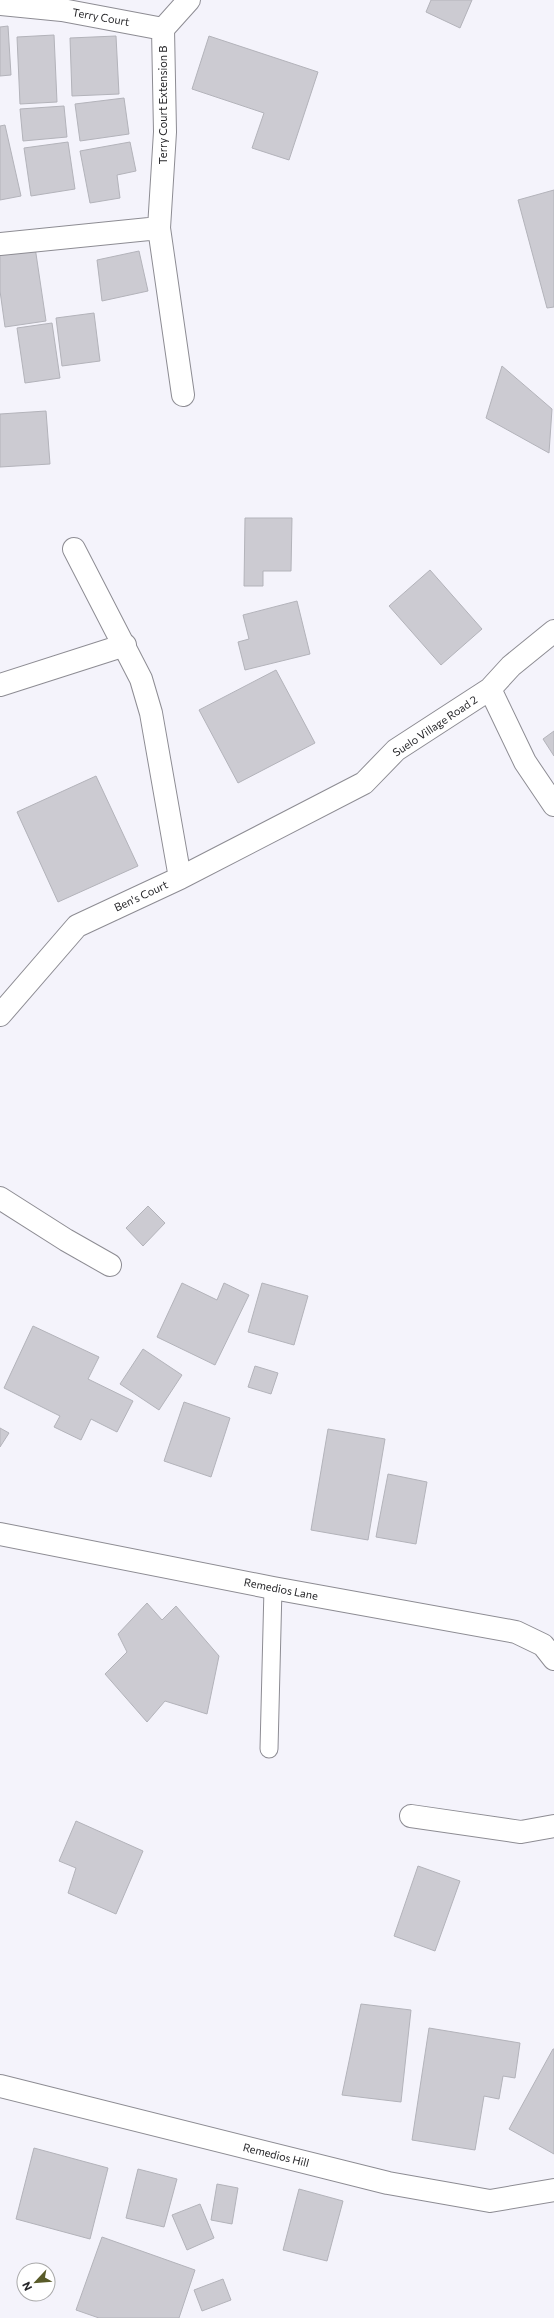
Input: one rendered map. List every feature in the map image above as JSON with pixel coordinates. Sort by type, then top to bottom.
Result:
[{"type":"street","points":[[163,29],[189,0]]},
{"type":"street","name":"Terry Court","points":[[0,4],[62,10],[163,29]]},
{"type":"street","name":"Terry Court Extension B","points":[[163,29],[165,132],[159,228],[183,395]]},
{"type":"street","points":[[0,244],[159,228]]},
{"type":"street","points":[[74,549],[125,645],[141,679],[151,713],[180,878]]},
{"type":"street","name":"Suelo Village Road 2","points":[[310,812],[364,784],[396,750],[490,689],[511,666],[554,631]]},
{"type":"street","points":[[0,685],[125,645]]},
{"type":"street","points":[[490,689],[525,762],[554,805]]},
{"type":"street","name":"Ben's Court","points":[[0,1015],[77,926],[180,878],[310,812]]},
{"type":"street","points":[[0,1198],[66,1240],[110,1265]]},
{"type":"street","name":"Remedios Lane","points":[[0,1534],[273,1588],[516,1632],[543,1645],[554,1659]]},
{"type":"street","points":[[411,1816],[521,1832],[554,1826]]},
{"type":"street","name":"Remedios Hill","points":[[0,2086],[388,2183],[490,2201],[554,2190]]},
{"type":"lane","points":[[269,1749],[273,1588]]},
{"type":"building","points":[[431,0],[472,0],[460,28],[426,12]]},
{"type":"building","points":[[8,26],[11,75],[0,76],[0,27]]},
{"type":"building","points":[[54,35],[57,102],[20,104],[17,37]]},
{"type":"building","points":[[116,36],[119,94],[72,96],[70,38]]},
{"type":"building","points":[[209,36],[318,72],[289,160],[252,148],[264,113],[192,89]]},
{"type":"building","points":[[124,98],[129,134],[80,141],[75,104]]},
{"type":"building","points":[[64,106],[67,137],[23,141],[20,109]]},
{"type":"building","points":[[5,125],[21,196],[0,200],[0,126]]},
{"type":"building","points":[[68,142],[75,189],[31,196],[24,148]]},
{"type":"building","points":[[130,142],[136,171],[117,175],[120,198],[90,203],[80,151]]},
{"type":"building","points":[[554,190],[554,307],[547,308],[518,200]]},
{"type":"building","points":[[35,247],[46,321],[5,327],[0,291],[0,252]]},
{"type":"building","points":[[139,251],[148,291],[102,301],[97,260]]},
{"type":"building","points":[[94,313],[100,361],[62,366],[56,318]]},
{"type":"building","points":[[52,323],[60,378],[25,383],[17,328]]},
{"type":"building","points":[[502,366],[552,409],[549,453],[486,418]]},
{"type":"building","points":[[46,411],[50,464],[0,467],[0,414]]},
{"type":"building","points":[[245,518],[292,518],[291,571],[263,571],[263,586],[244,586]]},
{"type":"building","points":[[430,570],[482,629],[441,665],[389,606]]},
{"type":"building","points":[[297,601],[310,654],[245,670],[238,642],[249,639],[243,615]]},
{"type":"building","points":[[276,670],[315,743],[238,783],[199,710]]},
{"type":"building","points":[[554,731],[554,756],[543,739]]},
{"type":"building","points":[[96,776],[138,866],[58,902],[17,812]]},
{"type":"building","points":[[148,1206],[165,1223],[143,1246],[126,1228]]},
{"type":"building","points":[[182,1283],[217,1300],[224,1283],[249,1295],[215,1365],[157,1337]]},
{"type":"building","points":[[262,1283],[308,1296],[294,1345],[248,1332]]},
{"type":"building","points":[[33,1326],[99,1357],[88,1379],[133,1401],[117,1432],[91,1419],[81,1440],[54,1427],[60,1416],[4,1388]]},
{"type":"building","points":[[143,1349],[182,1375],[159,1410],[120,1384]]},
{"type":"building","points":[[255,1366],[278,1373],[271,1394],[248,1387]]},
{"type":"building","points":[[184,1402],[230,1418],[211,1477],[164,1461]]},
{"type":"building","points":[[0,1428],[9,1433],[0,1447]]},
{"type":"building","points":[[328,1429],[385,1439],[368,1540],[311,1530]]},
{"type":"building","points":[[388,1474],[427,1482],[416,1544],[376,1537]]},
{"type":"building","points":[[147,1603],[162,1620],[176,1606],[219,1656],[207,1714],[165,1701],[147,1722],[105,1674],[127,1652],[118,1634]]},
{"type":"building","points":[[76,1821],[143,1851],[116,1914],[68,1893],[76,1868],[59,1861]]},
{"type":"building","points":[[418,1866],[460,1881],[435,1951],[394,1936]]},
{"type":"building","points":[[361,2004],[411,2010],[401,2102],[342,2095]]},
{"type":"building","points":[[429,2028],[520,2043],[515,2078],[503,2076],[499,2099],[484,2096],[475,2150],[412,2140]]},
{"type":"building","points":[[554,2049],[554,2154],[509,2129]]},
{"type":"building","points":[[34,2148],[108,2168],[90,2239],[16,2219]]},
{"type":"building","points":[[138,2169],[177,2179],[164,2227],[126,2218]]},
{"type":"building","points":[[217,2184],[238,2188],[232,2224],[211,2220]]},
{"type":"building","points":[[299,2189],[343,2201],[327,2261],[283,2250]]},
{"type":"building","points":[[200,2204],[214,2238],[187,2250],[172,2215]]},
{"type":"building","points":[[102,2237],[195,2270],[179,2318],[99,2318],[76,2310]]},
{"type":"building","points":[[223,2279],[231,2300],[202,2311],[194,2290]]}]
